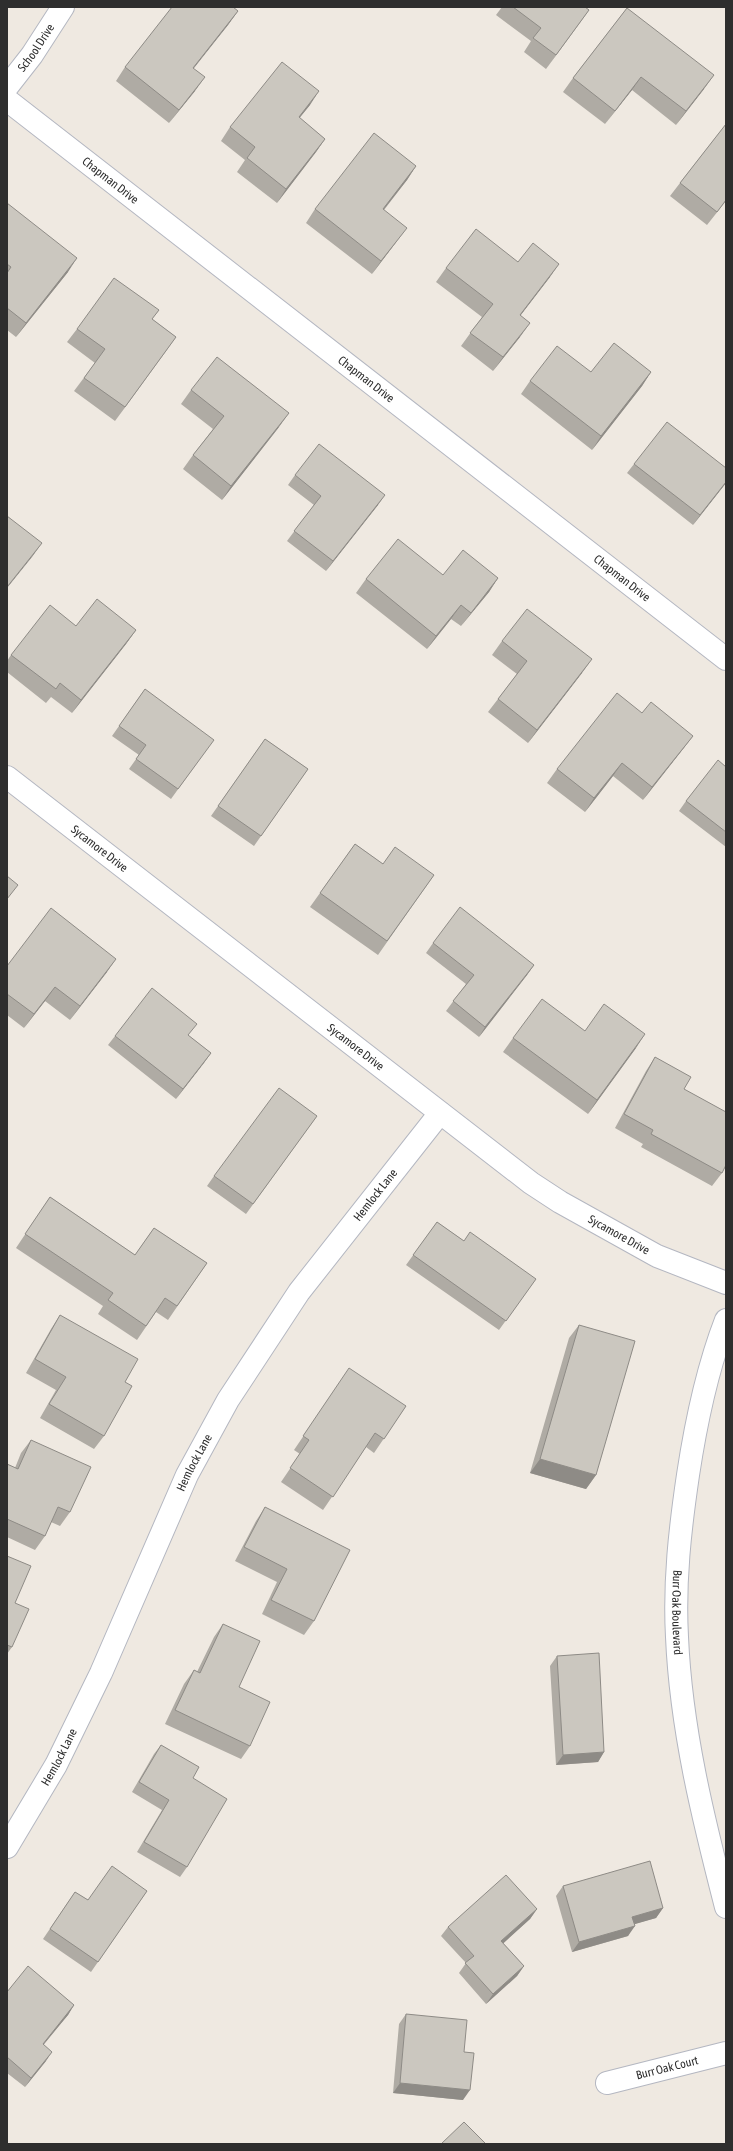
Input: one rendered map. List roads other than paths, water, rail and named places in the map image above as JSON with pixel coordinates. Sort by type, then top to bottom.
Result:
[{"type":"street","name":"School Drive","points":[[7,87],[32,55],[63,7]]},
{"type":"street","name":"Chapman Drive","points":[[7,100],[726,659]]},
{"type":"street","name":"Sycamore Drive","points":[[7,777],[531,1183],[560,1202],[658,1256],[726,1284]]},
{"type":"street","name":"Hemlock Lane","points":[[7,1847],[56,1765],[101,1673],[187,1475],[228,1400],[299,1292],[440,1113]]},
{"type":"street","name":"Burr Oak Boulevard","points":[[726,1320],[696,1420],[679,1538],[676,1584],[676,1638],[689,1748],[703,1818],[726,1907]]},
{"type":"street","name":"Burr Oak Court","points":[[607,2083],[726,2053]]}]
